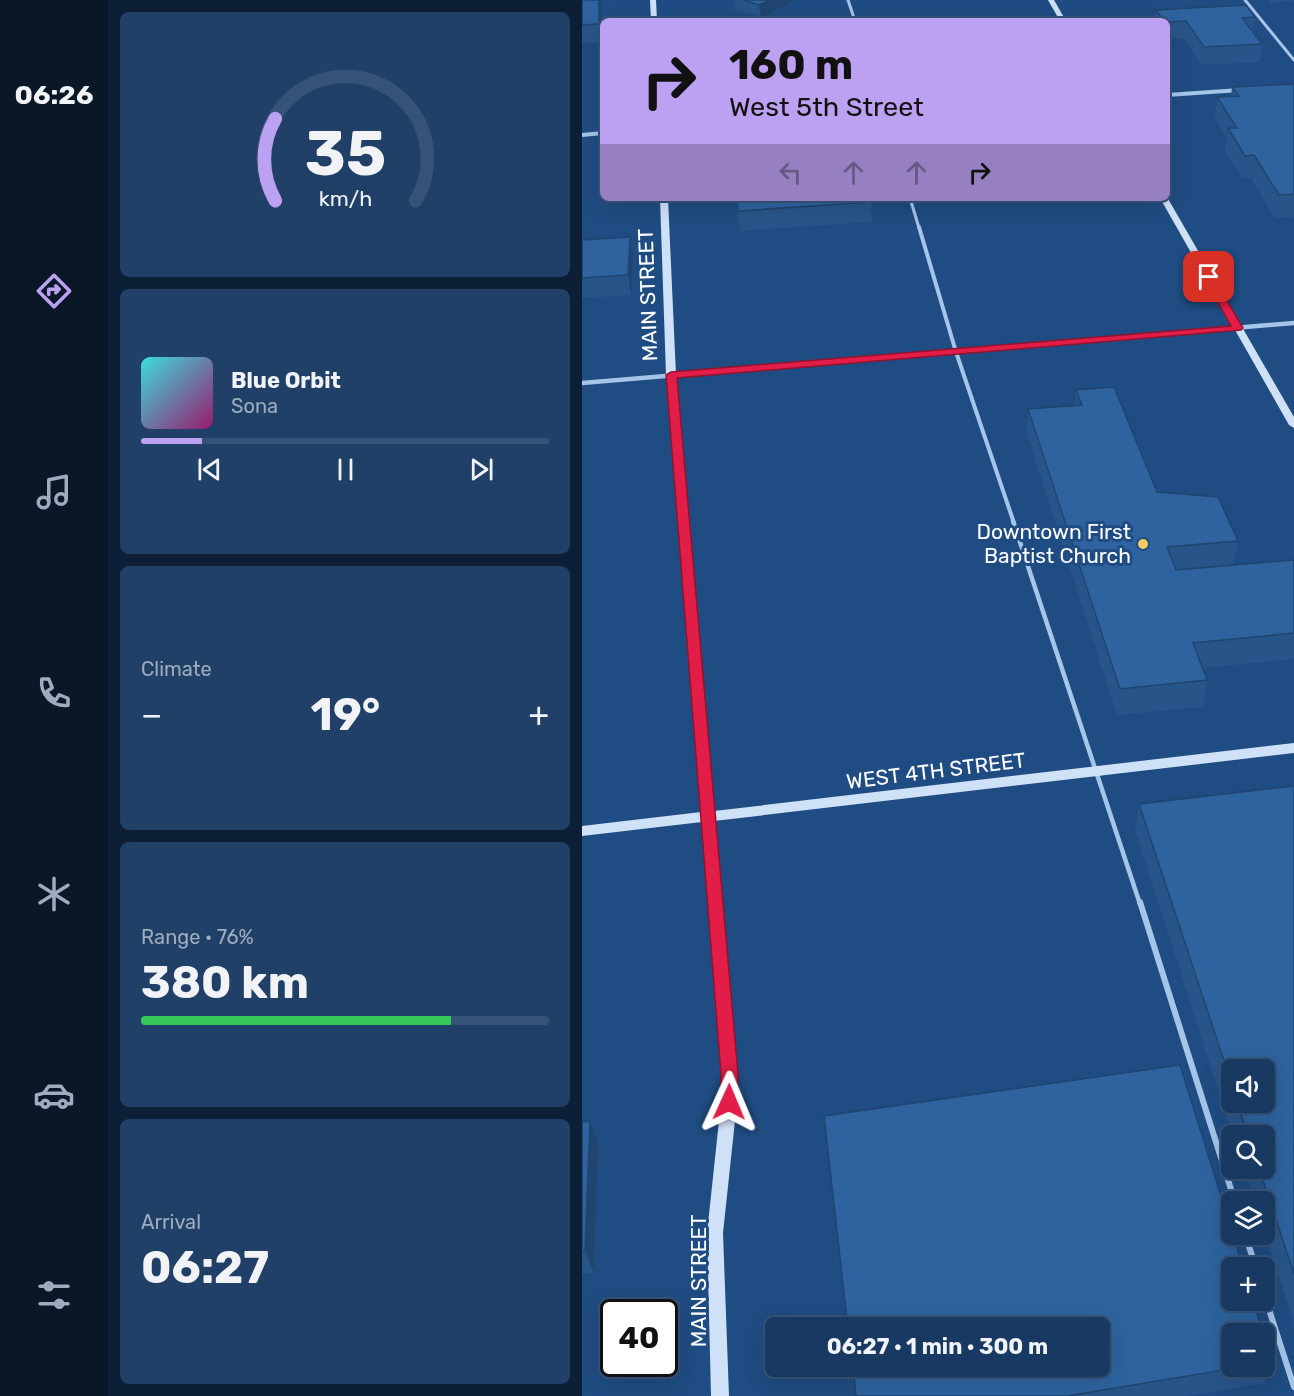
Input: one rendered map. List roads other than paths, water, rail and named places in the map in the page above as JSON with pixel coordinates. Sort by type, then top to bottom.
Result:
[{"type":"street","points":[[653,0],[654,18]]},
{"type":"street","points":[[1051,0],[1061,18]]},
{"type":"street","points":[[1170,95],[1248,89]]},
{"type":"street","points":[[582,135],[600,133]]},
{"type":"street","name":"MAIN STREET","points":[[664,201],[671,375],[729,1074],[728,1113],[715,1233],[720,1396]]},
{"type":"street","points":[[1166,201],[1294,425]]},
{"type":"street","points":[[582,383],[1294,323]]},
{"type":"street","name":"WEST 4TH STREET","points":[[582,831],[1294,748]]},
{"type":"lane","points":[[848,0],[854,18]]},
{"type":"lane","points":[[1245,0],[1294,60]]},
{"type":"lane","points":[[911,201],[956,352],[1098,771],[1232,1191]]},
{"type":"lane","points":[[1269,1311],[1294,1388]]},
{"type":"place","name":"Downtown First Baptist Church","points":[[1143,544]]}]
